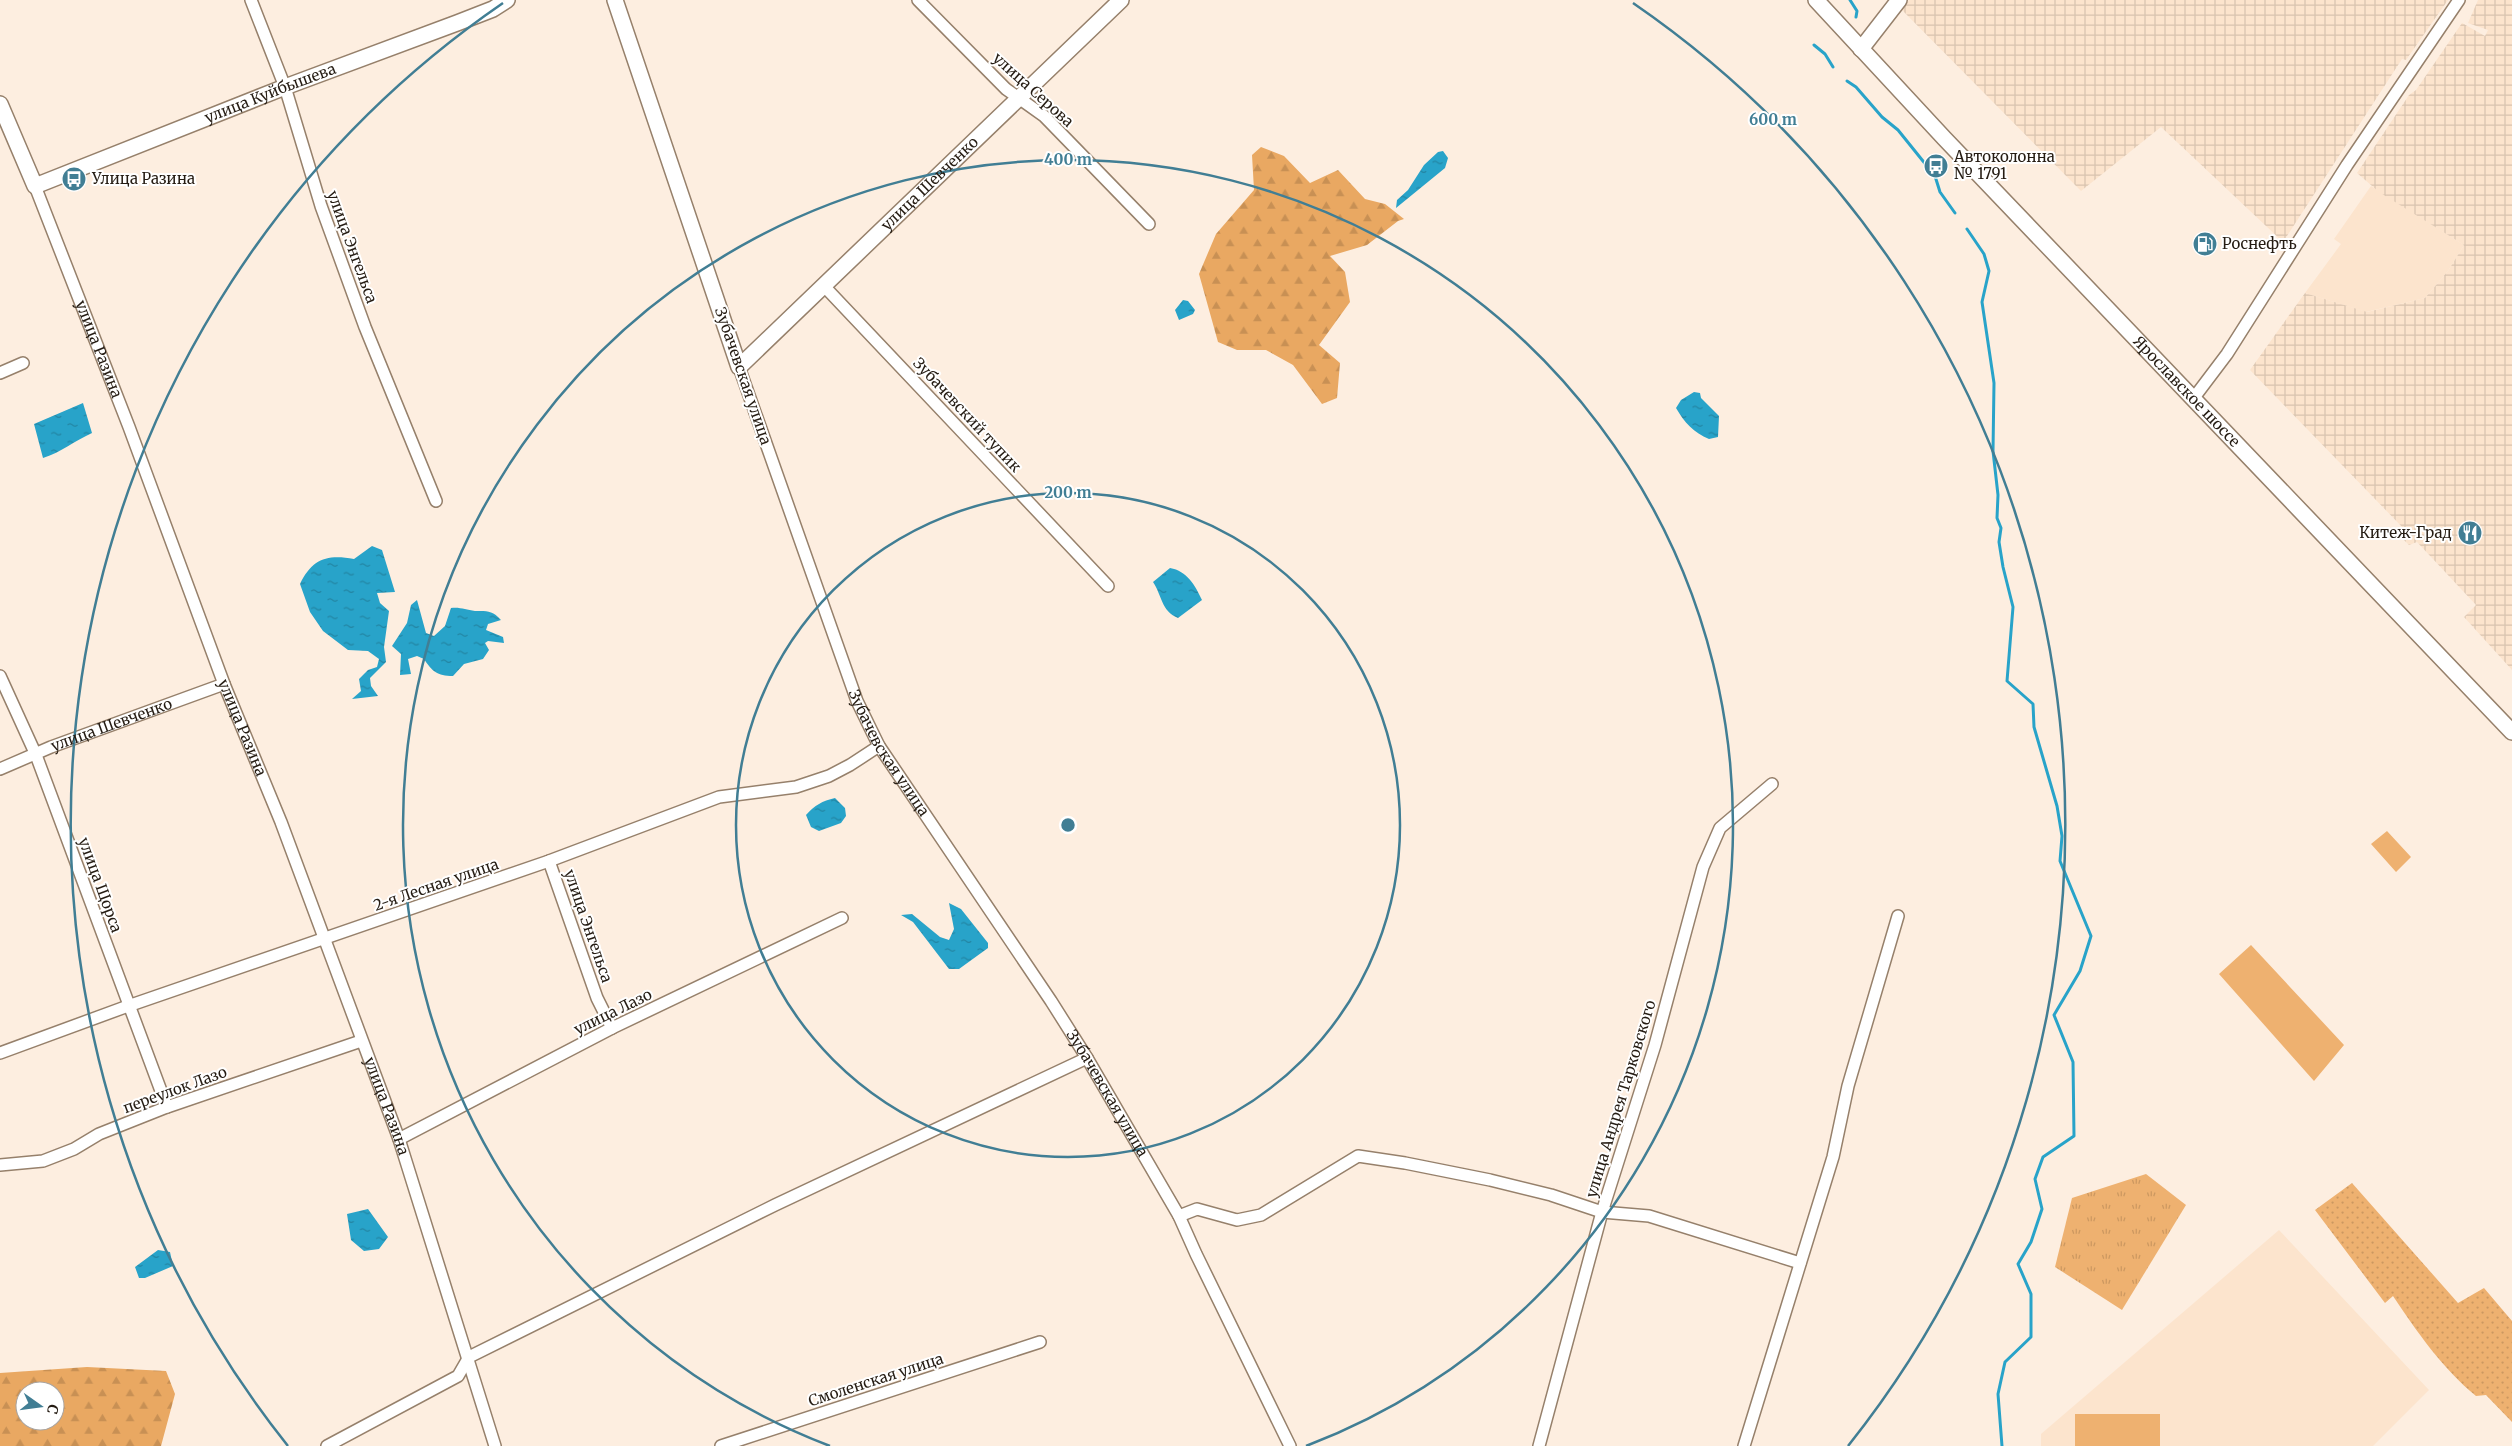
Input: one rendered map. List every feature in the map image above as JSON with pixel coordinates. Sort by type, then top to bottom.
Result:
[{"type":"street","name":"улица Энгельса","points":[[251,0],[285,87],[334,243],[365,326],[436,501]]},
{"type":"street","name":"улица Куйбышева","points":[[35,186],[285,87],[457,23],[492,9],[507,0]]},
{"type":"street","name":"Зубачевская улица","points":[[615,0],[739,367],[856,701],[879,746],[1051,1001],[1087,1058],[1179,1216],[1290,1446]]},
{"type":"street","name":"улица Серова","points":[[918,0],[1006,89],[1044,116],[1149,224]]},
{"type":"street","name":"улица Шевченко","points":[[739,367],[1121,0]]},
{"type":"street","name":"Ярославское шоссе","points":[[1816,0],[2193,399],[2512,732]]},
{"type":"street","points":[[1861,49],[1899,0]]},
{"type":"street","points":[[2193,399],[2227,354],[2347,165],[2460,0]]},
{"type":"street","name":"улица Разина","points":[[0,104],[35,186],[129,428],[224,684],[281,822],[399,1139],[495,1446]]},
{"type":"street","name":"Зубачевский тупик","points":[[824,286],[1108,586]]},
{"type":"street","points":[[0,373],[23,363]]},
{"type":"street","name":"улица Щорса","points":[[0,676],[36,755],[167,1107]]},
{"type":"street","name":"улица Шевченко","points":[[0,769],[51,747],[224,684]]},
{"type":"street","name":"2-я Лесная улица","points":[[0,1053],[128,1006],[549,861],[719,797],[796,787],[828,776],[850,765],[879,746]]},
{"type":"street","name":"улица Андрея Тарковского","points":[[1539,1446],[1602,1212],[1655,1045],[1703,867],[1720,828],[1772,784]]},
{"type":"street","name":"улица Энгельса","points":[[549,861],[597,998],[612,1028]]},
{"type":"street","points":[[1744,1446],[1833,1157],[1848,1086],[1898,916]]},
{"type":"street","name":"улица Лазо","points":[[399,1139],[612,1028],[842,918]]},
{"type":"street","name":"переулок Лазо","points":[[0,1165],[43,1161],[74,1149],[99,1134],[167,1107],[362,1041]]},
{"type":"street","points":[[327,1446],[458,1376],[469,1358],[784,1201],[1087,1058]]},
{"type":"street","points":[[1179,1216],[1197,1209],[1237,1220],[1261,1215],[1358,1156],[1405,1163],[1490,1180],[1551,1195],[1602,1212],[1649,1216],[1800,1263]]},
{"type":"street","name":"Смоленская улица","points":[[721,1446],[1040,1342]]},
{"type":"shaded area","points":[[1909,0],[2448,0],[2406,60],[2402,59],[2283,242],[2161,127],[2081,191],[1902,10]]},
{"type":"shaded area","points":[[2478,0],[2512,0],[2512,670],[2464,617],[2476,605],[2417,542],[2409,545],[2402,538],[2405,530],[2250,370],[2305,293],[2367,312],[2425,298],[2448,271],[2464,245],[2379,192],[2357,173],[2409,95],[2416,90],[2462,23],[2485,36],[2488,30],[2468,23]]},
{"type":"shaded area","points":[[2371,186],[2464,245],[2448,271],[2425,298],[2366,312],[2305,293],[2341,244],[2334,239]]},
{"type":"shaded area","points":[[2279,1230],[2429,1390],[2373,1446],[2041,1446],[2041,1434]]},
{"type":"green space","points":[[1261,147],[1284,156],[1310,183],[1338,170],[1365,199],[1385,204],[1404,219],[1398,221],[1367,245],[1330,256],[1345,272],[1350,302],[1319,345],[1340,363],[1337,398],[1322,404],[1293,365],[1266,350],[1237,350],[1218,342],[1199,274],[1216,234],[1254,190],[1252,155]]},
{"type":"green space","points":[[2387,831],[2411,857],[2396,872],[2371,844]]},
{"type":"green space","points":[[2251,945],[2344,1045],[2314,1081],[2219,974]]},
{"type":"green space","points":[[2146,1174],[2186,1205],[2122,1310],[2055,1267],[2072,1198]]},
{"type":"green space","points":[[2352,1183],[2458,1303],[2484,1288],[2512,1321],[2512,1422],[2486,1395],[2476,1396],[2452,1374],[2421,1336],[2393,1296],[2385,1303],[2315,1210]]},
{"type":"green space","points":[[87,1367],[166,1371],[175,1394],[161,1446],[0,1446],[0,1373]]},
{"type":"green space","points":[[2075,1414],[2160,1414],[2160,1446],[2075,1446]]},
{"type":"water","points":[[1443,151],[1448,158],[1445,168],[1396,208],[1397,200],[1408,190],[1424,165],[1438,152]]},
{"type":"water","points":[[1183,300],[1188,301],[1195,310],[1193,314],[1179,320],[1175,310]]},
{"type":"water","points":[[1694,392],[1700,393],[1701,398],[1719,416],[1718,437],[1709,439],[1699,434],[1682,418],[1676,408],[1681,400]]},
{"type":"water","points":[[83,403],[92,433],[43,458],[34,424]]},
{"type":"water","points":[[372,546],[382,550],[395,592],[377,593],[380,603],[389,611],[384,647],[386,662],[370,678],[371,686],[378,696],[352,699],[361,691],[359,679],[368,670],[377,667],[379,659],[368,651],[348,650],[323,631],[310,612],[300,584],[310,569],[321,560],[336,557],[354,559]]},
{"type":"water","points":[[1170,568],[1186,575],[1202,600],[1178,618],[1172,615],[1165,607],[1153,582]]},
{"type":"water","points":[[417,600],[426,633],[434,636],[445,626],[451,608],[486,611],[495,614],[501,620],[488,624],[486,630],[503,637],[504,643],[488,641],[485,643],[489,650],[483,659],[464,664],[453,676],[436,672],[424,659],[417,656],[408,659],[411,674],[400,675],[401,654],[392,646],[407,623],[411,605]]},
{"type":"water","points":[[835,798],[845,808],[846,816],[841,823],[819,831],[811,827],[806,815],[819,804]]},
{"type":"water","points":[[949,903],[961,909],[988,943],[988,948],[959,969],[949,969],[913,922],[901,915],[912,914],[940,937],[949,940],[954,929]]},
{"type":"water","points":[[368,1209],[388,1237],[379,1249],[364,1251],[351,1240],[347,1214]]},
{"type":"water","points":[[158,1250],[170,1252],[173,1266],[145,1278],[139,1278],[135,1267]]},
{"type":"waterway","points":[[1850,0],[1857,11],[1856,17]]},
{"type":"waterway","points":[[1814,45],[1825,54],[1833,67]]},
{"type":"waterway","points":[[1847,81],[1856,87],[1882,117],[1898,130],[1935,176],[1940,192],[1955,213]]},
{"type":"waterway","points":[[1967,229],[1984,254],[1989,271],[1982,302],[1994,383],[1993,451],[1998,495],[1997,518],[2001,528],[1999,542],[2003,567],[2013,607],[2007,681],[2033,704],[2034,727],[2057,806],[2062,836],[2060,861],[2091,936],[2080,971],[2054,1015],[2073,1062],[2074,1136],[2043,1157],[2035,1179],[2042,1209],[2031,1242],[2018,1264],[2031,1294],[2031,1337],[2005,1362],[1998,1394],[2002,1446]]},
{"type":"place","name":"Автоколонна № 1791","points":[[1936,166]]},
{"type":"place","name":"Улица Разина","points":[[74,179]]},
{"type":"place","name":"Роснефть","points":[[2205,244]]},
{"type":"place","name":"Китеж-Град","points":[[2470,533]]}]
